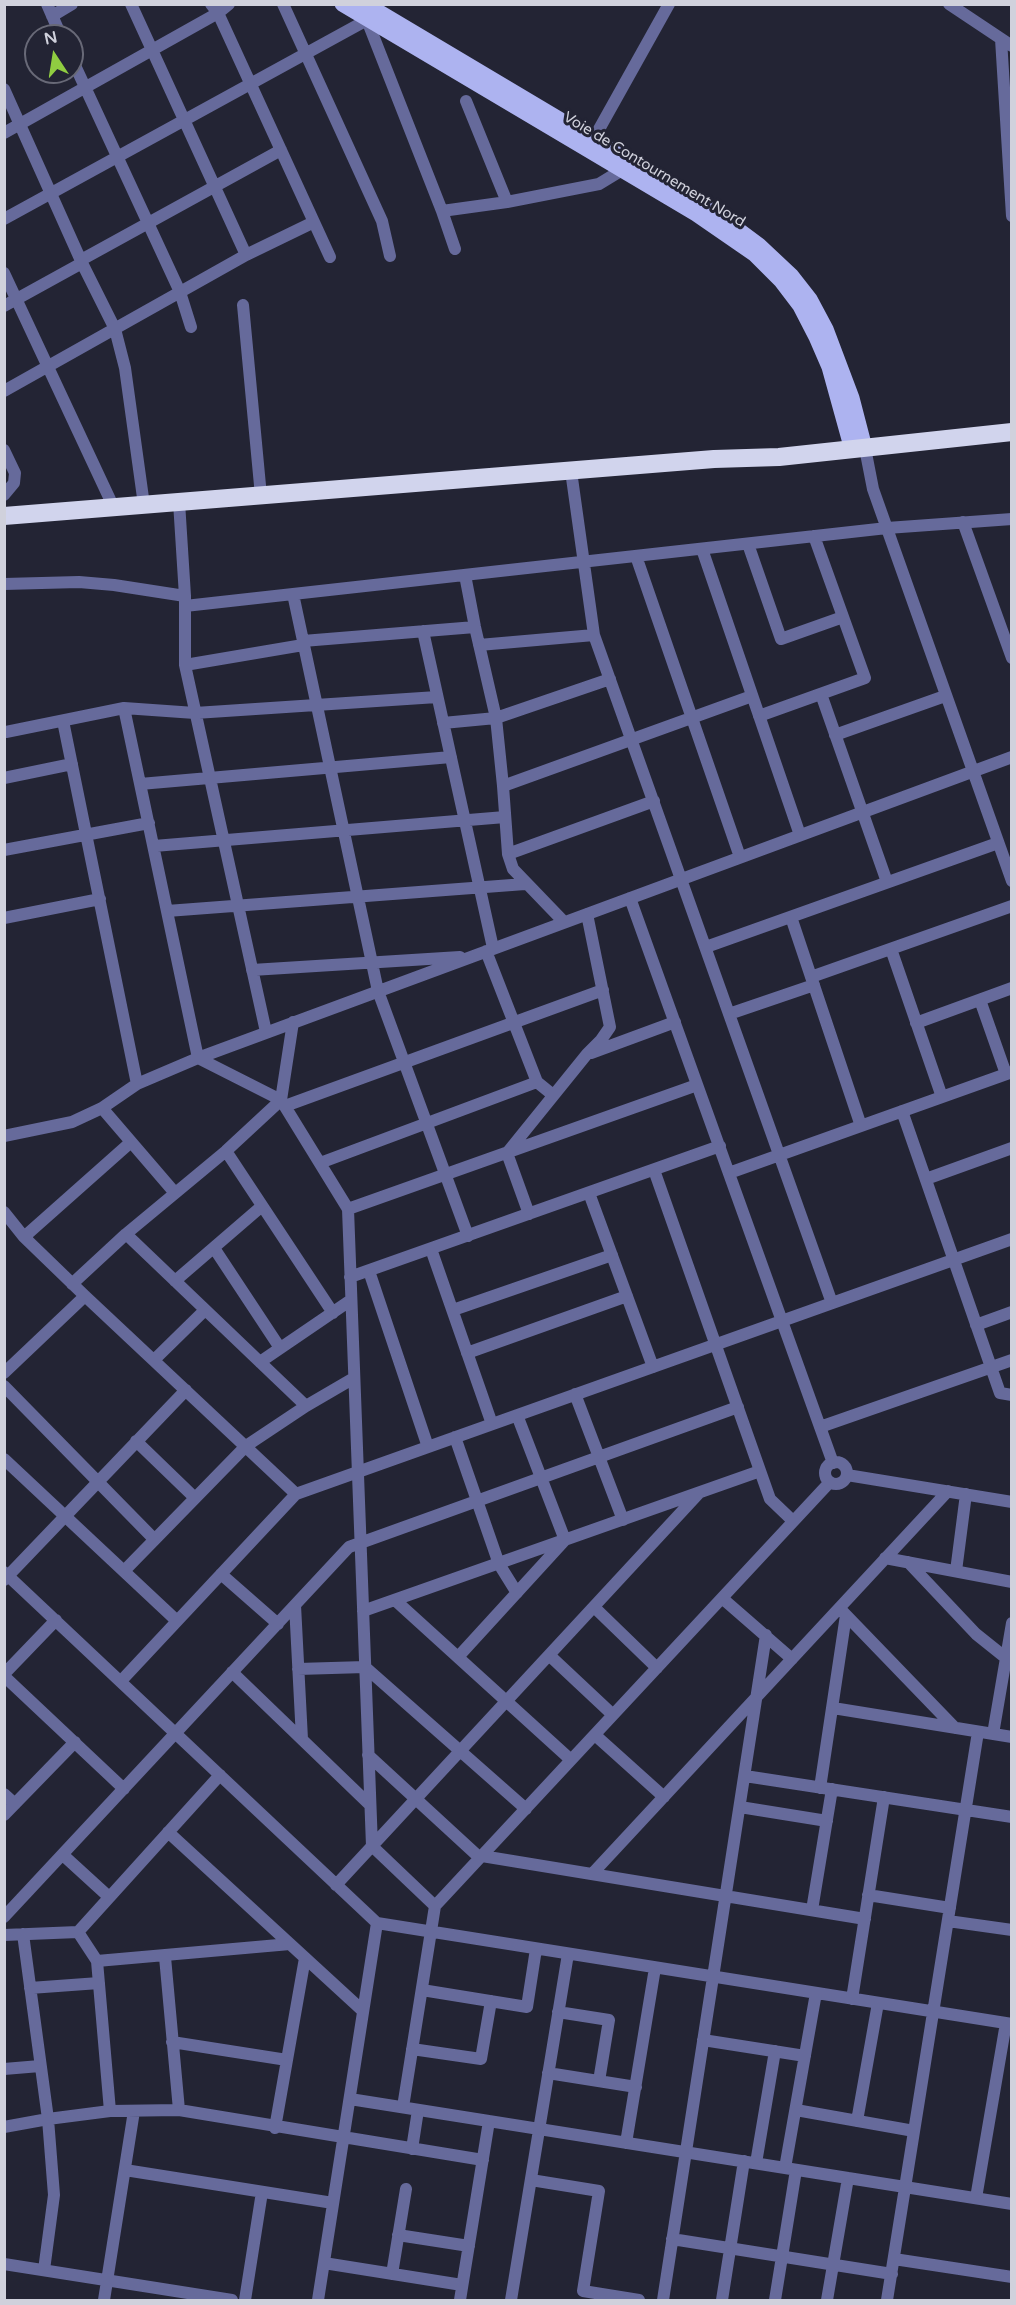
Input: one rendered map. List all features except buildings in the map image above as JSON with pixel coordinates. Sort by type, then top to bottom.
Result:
[{"type":"highway","points":[[4,516],[714,459],[779,448],[857,445],[1011,432]]},
{"type":"main road","name":"Voie de Contournement Nord","points":[[342,4],[368,10],[593,140],[714,219]]},
{"type":"main road","name":"Voie de Contournement Nord","points":[[368,10],[622,170],[759,245],[792,276],[810,299],[826,329],[840,362],[857,445]]},
{"type":"street","points":[[56,24],[50,10],[72,4]]},
{"type":"street","points":[[131,4],[246,255]]},
{"type":"street","points":[[4,133],[152,50],[215,9],[229,4]]},
{"type":"street","points":[[284,4],[382,221],[390,255]]},
{"type":"street","points":[[593,140],[669,4]]},
{"type":"street","points":[[949,4],[1006,42],[1011,216]]},
{"type":"street","points":[[215,9],[330,257]]},
{"type":"street","points":[[4,219],[306,53],[368,10],[455,249]]},
{"type":"street","points":[[84,84],[180,292],[192,327]]},
{"type":"street","points":[[4,89],[115,329],[125,368],[144,505]]},
{"type":"street","points":[[466,101],[507,202]]},
{"type":"street","points":[[4,306],[281,150]]},
{"type":"street","points":[[442,211],[507,202],[599,184],[622,170]]},
{"type":"street","points":[[4,391],[246,255],[314,222]]},
{"type":"street","points":[[4,273],[114,508]]},
{"type":"street","points":[[243,305],[261,496]]},
{"type":"street","points":[[857,445],[998,843],[1007,856],[1011,881]]},
{"type":"street","points":[[4,450],[15,473],[14,483],[4,495]]},
{"type":"street","points":[[571,471],[594,635],[832,1303]]},
{"type":"street","points":[[179,502],[185,601],[185,665],[266,1032]]},
{"type":"street","points":[[4,584],[90,583],[185,601],[292,594],[887,528],[1011,519]]},
{"type":"street","points":[[963,522],[1011,658]]},
{"type":"street","points":[[759,716],[865,678],[814,536]]},
{"type":"street","points":[[748,543],[781,639],[843,617]]},
{"type":"street","points":[[702,549],[800,835]]},
{"type":"street","points":[[636,556],[740,857]]},
{"type":"street","points":[[465,575],[496,718],[508,854],[513,869],[525,884],[564,922]]},
{"type":"street","points":[[292,594],[378,991],[468,1236]]},
{"type":"street","points":[[185,665],[303,643],[475,627]]},
{"type":"street","points":[[423,631],[480,887],[490,950],[514,1023],[537,1082],[553,1095]]},
{"type":"street","points":[[479,645],[594,635]]},
{"type":"street","points":[[443,723],[496,718],[610,679]]},
{"type":"street","points":[[821,694],[887,882]]},
{"type":"street","points":[[503,786],[752,696]]},
{"type":"street","points":[[835,735],[945,696]]},
{"type":"street","points":[[6,732],[124,708],[195,713],[438,697]]},
{"type":"street","points":[[124,708],[198,1058]]},
{"type":"street","points":[[63,721],[137,1084]]},
{"type":"street","points":[[140,784],[451,757]]},
{"type":"street","points":[[4,1136],[72,1122],[102,1108],[137,1084],[198,1058],[1011,757]]},
{"type":"street","points":[[4,778],[72,764]]},
{"type":"street","points":[[508,854],[654,801]]},
{"type":"street","points":[[154,846],[505,818]]},
{"type":"street","points":[[4,850],[148,823]]},
{"type":"street","points":[[706,947],[998,843]]},
{"type":"street","points":[[167,911],[525,884]]},
{"type":"street","points":[[630,898],[833,1463]]},
{"type":"street","points":[[4,918],[100,899]]},
{"type":"street","points":[[729,1014],[891,949],[1011,906]]},
{"type":"street","points":[[507,1153],[587,1054],[601,1040],[610,1026],[587,914]]},
{"type":"street","points":[[791,917],[861,1126]]},
{"type":"street","points":[[891,949],[942,1097]]},
{"type":"street","points":[[252,970],[472,956]]},
{"type":"street","points":[[916,1023],[1011,988]]},
{"type":"street","points":[[72,1284],[126,1233],[283,1103],[404,1063],[603,990]]},
{"type":"street","points":[[729,1173],[1009,1073],[980,1000]]},
{"type":"street","points":[[283,1103],[293,1022]]},
{"type":"street","points":[[587,1054],[675,1022]]},
{"type":"street","points":[[198,1058],[283,1103],[348,1209],[372,1846],[435,1906]]},
{"type":"street","points":[[320,1163],[537,1082]]},
{"type":"street","points":[[348,1209],[698,1085]]},
{"type":"street","points":[[102,1108],[175,1193]]},
{"type":"street","points":[[902,1111],[1000,1393],[1011,1395]]},
{"type":"street","points":[[24,1237],[131,1142]]},
{"type":"street","points":[[351,1277],[720,1146]]},
{"type":"street","points":[[926,1179],[1011,1148]]},
{"type":"street","points":[[226,1151],[333,1313]]},
{"type":"street","points":[[507,1153],[529,1214]]},
{"type":"street","points":[[654,1170],[770,1499],[793,1521]]},
{"type":"street","points":[[589,1193],[653,1367]]},
{"type":"street","points":[[175,1281],[262,1206]]},
{"type":"street","points":[[4,1212],[24,1237],[72,1284],[297,1494]]},
{"type":"street","points":[[126,1233],[306,1406]]},
{"type":"street","points":[[121,1681],[297,1494],[1011,1239]]},
{"type":"street","points":[[214,1248],[280,1348]]},
{"type":"street","points":[[431,1249],[492,1424]]},
{"type":"street","points":[[453,1310],[612,1255]]},
{"type":"street","points":[[369,1271],[429,1447]]},
{"type":"street","points":[[4,1373],[85,1296]]},
{"type":"street","points":[[467,1353],[627,1296]]},
{"type":"street","points":[[260,1362],[351,1300]]},
{"type":"street","points":[[154,1360],[205,1310]]},
{"type":"street","points":[[976,1325],[1011,1312]]},
{"type":"street","points":[[820,1427],[1011,1360]]},
{"type":"street","points":[[124,1571],[246,1446],[306,1406],[354,1378]]},
{"type":"street","points":[[4,1386],[154,1539]]},
{"type":"street","points":[[186,1390],[6,1576],[56,1620],[377,1923],[1009,2024],[976,2198]]},
{"type":"street","points":[[575,1394],[623,1520]]},
{"type":"street","points":[[4,1917],[349,1547],[738,1407]]},
{"type":"street","points":[[516,1415],[565,1540]]},
{"type":"street","points":[[455,1437],[499,1564],[517,1593]]},
{"type":"street","points":[[136,1441],[195,1498]]},
{"type":"street","points":[[4,1459],[177,1621]]},
{"type":"street","points":[[833,1463],[843,1465],[847,1475]]},
{"type":"street","points":[[830,1482],[826,1472],[833,1463]]},
{"type":"street","points":[[363,1611],[760,1471]]},
{"type":"street","points":[[830,1482],[840,1483],[847,1475]]},
{"type":"street","points":[[847,1475],[1011,1502]]},
{"type":"street","points":[[403,2107],[435,1906],[830,1482]]},
{"type":"street","points":[[592,1874],[792,1659],[843,1612],[885,1558],[948,1491]]},
{"type":"street","points":[[336,1885],[700,1492]]},
{"type":"street","points":[[956,1571],[966,1494]]},
{"type":"street","points":[[458,1657],[565,1540]]},
{"type":"street","points":[[885,1558],[1011,1582]]},
{"type":"street","points":[[908,1562],[976,1634],[1006,1658]]},
{"type":"street","points":[[221,1574],[278,1624]]},
{"type":"street","points":[[722,1598],[792,1659]]},
{"type":"street","points":[[396,1600],[571,1760]]},
{"type":"street","points":[[295,1605],[302,1739]]},
{"type":"street","points":[[594,1607],[657,1668]]},
{"type":"street","points":[[812,1910],[827,1821],[826,1789],[843,1612]]},
{"type":"street","points":[[843,1612],[955,1728]]},
{"type":"street","points":[[56,1620],[4,1675],[124,1789]]},
{"type":"street","points":[[993,1734],[1011,1623]]},
{"type":"street","points":[[663,2301],[766,1635]]},
{"type":"street","points":[[549,1654],[613,1715]]},
{"type":"street","points":[[298,1670],[365,1667],[526,1809]]},
{"type":"street","points":[[232,1672],[370,1805]]},
{"type":"street","points":[[833,1708],[1011,1737]]},
{"type":"street","points":[[887,2301],[978,1732]]},
{"type":"street","points":[[595,1735],[664,1797]]},
{"type":"street","points":[[4,1815],[75,1742]]},
{"type":"street","points":[[368,1755],[481,1857],[865,1918]]},
{"type":"street","points":[[4,1935],[78,1932],[220,1775]]},
{"type":"street","points":[[745,1776],[1011,1817]]},
{"type":"street","points":[[4,1794],[15,1804]]},
{"type":"street","points":[[852,1999],[884,1797]]},
{"type":"street","points":[[740,1807],[827,1821]]},
{"type":"street","points":[[168,1832],[363,2011]]},
{"type":"street","points":[[63,1855],[110,1897]]},
{"type":"street","points":[[868,1895],[950,1908]]},
{"type":"street","points":[[948,1921],[1011,1930]]},
{"type":"street","points":[[318,2301],[377,1923]]},
{"type":"street","points":[[78,1932],[97,1961],[110,2111]]},
{"type":"street","points":[[23,1934],[48,2119],[54,2196],[44,2270]]},
{"type":"street","points":[[97,1961],[165,1957],[290,1944]]},
{"type":"street","points":[[422,1990],[527,2007],[536,1949]]},
{"type":"street","points":[[511,2301],[568,1954]]},
{"type":"street","points":[[165,1957],[178,2110]]},
{"type":"street","points":[[275,2128],[305,1958]]},
{"type":"street","points":[[626,2143],[655,1968]]},
{"type":"street","points":[[30,1988],[99,1983]]},
{"type":"street","points":[[775,2301],[782,2257],[796,2110],[816,1993]]},
{"type":"street","points":[[412,2049],[481,2059],[491,2001]]},
{"type":"street","points":[[857,2121],[878,2003]]},
{"type":"street","points":[[558,2012],[609,2020],[599,2081]]},
{"type":"street","points":[[704,2040],[805,2056]]},
{"type":"street","points":[[172,2042],[287,2060]]},
{"type":"street","points":[[722,2301],[730,2248],[775,2051]]},
{"type":"street","points":[[4,2069],[40,2066]]},
{"type":"street","points":[[548,2073],[636,2087]]},
{"type":"street","points":[[350,2099],[1011,2204]]},
{"type":"street","points":[[4,2127],[110,2111],[178,2110],[275,2128],[483,2160]]},
{"type":"street","points":[[412,2149],[418,2110]]},
{"type":"street","points":[[796,2110],[914,2131]]},
{"type":"street","points":[[104,2301],[134,2111]]},
{"type":"street","points":[[460,2301],[489,2121]]},
{"type":"street","points":[[125,2170],[333,2203]]},
{"type":"street","points":[[827,2301],[848,2178]]},
{"type":"street","points":[[531,2180],[599,2191],[583,2291],[639,2301]]},
{"type":"street","points":[[392,2274],[406,2189]]},
{"type":"street","points":[[245,2301],[262,2192]]},
{"type":"street","points":[[398,2235],[469,2246]]},
{"type":"street","points":[[672,2239],[891,2274]]},
{"type":"street","points":[[894,2259],[1011,2277]]},
{"type":"street","points":[[324,2263],[462,2285]]},
{"type":"street","points":[[4,2264],[107,2280],[183,2297],[232,2301]]}]
